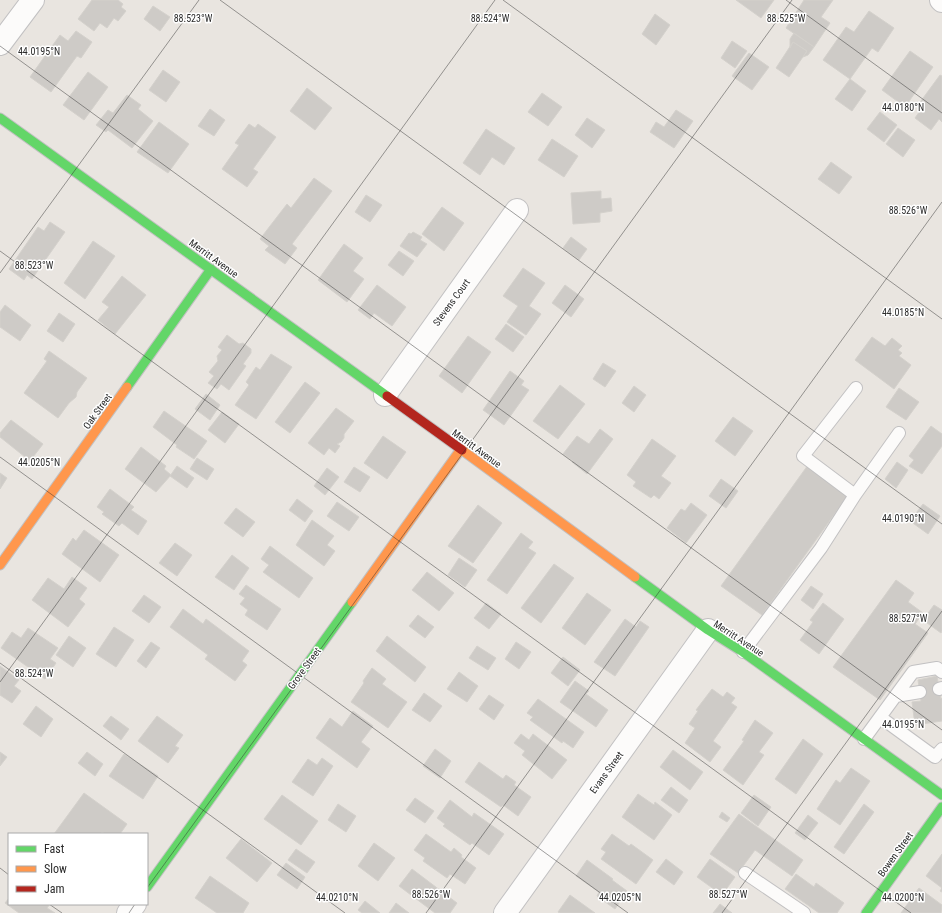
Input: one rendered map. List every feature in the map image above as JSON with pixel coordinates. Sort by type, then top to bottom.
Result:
[{"type":"street","points":[[0,44],[33,0]]},
{"type":"street","name":"Merritt Avenue","points":[[0,118],[385,394],[708,630],[743,652],[942,795]]},
{"type":"street","name":"Stevens Court","points":[[385,394],[518,210]]},
{"type":"street","name":"Oak Street","points":[[0,565],[211,270]]},
{"type":"street","name":"Grove Street","points":[[148,886],[461,449]]},
{"type":"street","name":"Evans Street","points":[[505,913],[708,630]]},
{"type":"street","name":"Bowen Street","points":[[866,913],[942,807]]},
{"type":"street","points":[[128,913],[134,905]]},
{"type":"lane","points":[[855,495],[803,456],[856,388]]},
{"type":"lane","points":[[743,652],[821,548],[855,495],[899,433]]},
{"type":"lane","points":[[864,739],[913,672],[937,668],[942,672]]},
{"type":"lane","points":[[896,696],[920,692]]},
{"type":"lane","points":[[880,717],[935,757],[942,749]]},
{"type":"lane","points":[[745,872],[804,913]]},
{"type":"building","points":[[92,0],[118,0],[123,4],[121,7],[126,11],[118,21],[114,18],[107,28],[100,23],[94,31],[78,19]]},
{"type":"building","points":[[736,0],[774,0],[761,18]]},
{"type":"building","points":[[804,0],[833,0],[821,17],[830,23],[814,47],[786,28]]},
{"type":"building","points":[[153,6],[170,17],[160,31],[144,19]]},
{"type":"building","points":[[869,11],[894,28],[878,52],[872,48],[850,79],[823,60],[846,27],[854,32]]},
{"type":"building","points":[[655,14],[670,25],[656,45],[642,34]]},
{"type":"building","points":[[76,31],[92,42],[81,58],[77,56],[51,92],[30,77],[60,35],[68,41]]},
{"type":"building","points":[[794,33],[814,47],[808,55],[803,57],[807,51],[793,42],[790,48],[790,39]]},
{"type":"building","points":[[732,41],[747,51],[735,68],[721,58]]},
{"type":"building","points":[[793,42],[807,51],[789,77],[776,68]]},
{"type":"building","points":[[910,51],[933,67],[905,107],[882,90]]},
{"type":"building","points":[[749,53],[769,67],[752,90],[732,76]]},
{"type":"building","points":[[163,70],[180,82],[166,102],[149,90]]},
{"type":"building","points":[[88,72],[108,87],[84,120],[63,105]]},
{"type":"building","points":[[940,75],[942,76],[942,122],[939,119],[931,130],[915,118],[922,108],[918,105]]},
{"type":"building","points":[[850,79],[866,91],[852,111],[835,99]]},
{"type":"building","points":[[307,88],[332,108],[315,130],[290,111]]},
{"type":"building","points":[[542,93],[562,107],[548,126],[528,112]]},
{"type":"building","points":[[127,95],[141,105],[138,109],[153,121],[132,148],[108,130],[106,132],[96,125],[108,110],[113,113]]},
{"type":"building","points":[[210,109],[225,120],[214,136],[198,126]]},
{"type":"building","points":[[676,110],[693,121],[674,148],[650,132],[656,122],[664,127]]},
{"type":"building","points":[[880,112],[897,125],[884,142],[867,129]]},
{"type":"building","points":[[587,118],[605,130],[592,148],[575,135]]},
{"type":"building","points":[[159,122],[189,144],[168,173],[137,152]]},
{"type":"building","points":[[249,124],[255,128],[258,124],[276,137],[253,169],[258,172],[247,187],[222,169],[239,145],[235,143]]},
{"type":"building","points":[[898,128],[915,140],[903,157],[886,144]]},
{"type":"building","points":[[486,129],[515,148],[504,165],[492,157],[480,175],[463,163]]},
{"type":"building","points":[[552,139],[578,156],[564,177],[538,160]]},
{"type":"building","points":[[831,162],[852,177],[839,194],[818,179]]},
{"type":"building","points":[[314,178],[332,191],[292,244],[297,248],[285,264],[265,250],[269,246],[260,239],[287,204],[291,208]]},
{"type":"building","points":[[601,191],[601,199],[611,198],[612,211],[600,213],[600,222],[573,224],[571,193]]},
{"type":"building","points":[[366,195],[382,205],[370,222],[355,212]]},
{"type":"building","points":[[442,207],[464,223],[444,251],[422,234]]},
{"type":"building","points":[[50,222],[65,232],[32,279],[27,275],[24,280],[9,269],[38,227],[44,231]]},
{"type":"building","points":[[413,232],[422,237],[420,240],[427,244],[417,257],[400,246],[409,233],[411,234]]},
{"type":"building","points":[[571,237],[587,249],[579,260],[563,248]]},
{"type":"building","points":[[93,241],[115,256],[85,299],[64,283]]},
{"type":"building","points":[[344,244],[363,258],[353,271],[364,279],[347,302],[318,280]]},
{"type":"building","points":[[399,251],[414,261],[403,276],[388,265]]},
{"type":"building","points":[[523,268],[545,283],[529,306],[541,314],[526,335],[507,322],[518,306],[503,296]]},
{"type":"building","points":[[122,276],[146,295],[115,334],[98,320],[109,307],[102,302]]},
{"type":"building","points":[[377,285],[406,307],[392,326],[374,313],[370,319],[358,310]]},
{"type":"building","points":[[565,285],[584,299],[571,317],[552,303]]},
{"type":"building","points":[[5,305],[31,325],[20,341],[0,327],[0,312]]},
{"type":"building","points":[[59,313],[75,324],[63,342],[47,331]]},
{"type":"building","points":[[506,324],[524,337],[513,352],[495,339]]},
{"type":"building","points":[[227,335],[239,344],[243,343],[251,349],[251,353],[243,364],[246,366],[229,390],[221,384],[217,389],[208,383],[214,376],[209,372],[218,361],[217,356],[222,350],[218,347]]},
{"type":"building","points":[[468,336],[491,352],[462,393],[439,376]]},
{"type":"building","points":[[872,337],[885,346],[892,338],[902,346],[898,350],[902,353],[899,356],[911,365],[894,389],[855,360]]},
{"type":"building","points":[[49,351],[87,378],[77,392],[76,397],[69,403],[58,418],[24,393],[47,361],[44,359]]},
{"type":"building","points":[[271,354],[292,367],[256,419],[235,405],[249,385],[246,382],[256,367],[260,370]]},
{"type":"building","points":[[603,363],[616,371],[605,387],[593,379]]},
{"type":"building","points":[[510,371],[524,381],[521,385],[529,390],[504,425],[483,410]]},
{"type":"building","points":[[305,382],[320,393],[290,433],[275,422]]},
{"type":"building","points":[[560,385],[585,404],[558,439],[533,421]]},
{"type":"building","points":[[634,386],[646,395],[634,412],[622,403]]},
{"type":"building","points":[[899,388],[919,402],[906,420],[886,407]]},
{"type":"building","points":[[206,394],[220,405],[210,420],[195,409]]},
{"type":"building","points":[[336,408],[354,421],[344,434],[344,438],[337,444],[340,446],[335,453],[329,448],[324,455],[308,443]]},
{"type":"building","points":[[164,411],[207,441],[194,459],[176,447],[177,445],[153,427]]},
{"type":"building","points":[[222,412],[239,424],[225,443],[208,430]]},
{"type":"building","points":[[733,417],[753,431],[735,456],[715,441]]},
{"type":"building","points":[[11,420],[43,444],[30,461],[0,437],[0,433]]},
{"type":"building","points":[[931,426],[942,434],[942,446],[922,474],[909,466],[914,460],[909,456]]},
{"type":"building","points":[[600,429],[613,439],[587,474],[563,454],[577,436],[589,444]]},
{"type":"building","points":[[383,436],[406,452],[387,479],[364,463]]},
{"type":"building","points":[[652,439],[676,456],[661,476],[671,483],[659,499],[654,495],[651,498],[633,486],[636,482],[627,475]]},
{"type":"building","points":[[141,447],[166,466],[164,469],[171,475],[156,492],[125,469]]},
{"type":"building","points":[[197,458],[214,469],[207,480],[190,469]]},
{"type":"building","points":[[897,462],[908,470],[896,488],[885,479]]},
{"type":"building","points":[[808,465],[849,494],[762,615],[721,586]]},
{"type":"building","points":[[177,466],[194,478],[187,488],[170,476]]},
{"type":"building","points":[[354,467],[370,477],[360,492],[344,482]]},
{"type":"building","points":[[327,468],[339,477],[325,495],[314,486]]},
{"type":"building","points":[[0,473],[7,478],[0,489]]},
{"type":"building","points":[[721,479],[738,491],[726,508],[709,496]]},
{"type":"building","points":[[110,489],[134,507],[131,510],[147,521],[138,535],[122,523],[119,526],[102,514],[104,512],[97,507]]},
{"type":"building","points":[[297,499],[313,511],[305,522],[289,510]]},
{"type":"building","points":[[337,502],[359,517],[349,531],[327,516]]},
{"type":"building","points":[[691,503],[707,515],[686,543],[667,528],[681,509],[685,511]]},
{"type":"building","points":[[923,504],[940,516],[928,534],[910,521]]},
{"type":"building","points":[[478,505],[502,523],[473,563],[448,546]]},
{"type":"building","points":[[236,508],[255,522],[243,537],[224,523]]},
{"type":"building","points":[[312,520],[334,536],[327,545],[335,551],[324,566],[296,545]]},
{"type":"building","points":[[84,530],[119,555],[100,582],[62,554],[73,538],[76,541]]},
{"type":"building","points":[[521,533],[533,542],[528,548],[536,553],[507,594],[487,580]]},
{"type":"building","points":[[175,543],[192,555],[177,576],[159,563]]},
{"type":"building","points":[[270,546],[313,578],[299,598],[263,572],[269,565],[261,559]]},
{"type":"building","points":[[232,555],[249,568],[234,590],[215,577]]},
{"type":"building","points":[[459,558],[477,570],[465,587],[448,575]]},
{"type":"building","points":[[554,564],[574,578],[541,623],[521,608]]},
{"type":"building","points":[[427,572],[454,593],[439,611],[412,590]]},
{"type":"building","points":[[72,577],[87,588],[79,599],[85,604],[68,627],[32,600],[48,578],[64,589]]},
{"type":"building","points":[[896,580],[914,593],[908,602],[923,613],[915,624],[928,633],[880,700],[833,667]]},
{"type":"building","points":[[246,585],[281,609],[267,630],[245,615],[248,610],[240,604],[245,598],[239,594]]},
{"type":"building","points":[[811,586],[823,594],[813,609],[801,600]]},
{"type":"building","points":[[587,593],[611,610],[585,645],[562,628]]},
{"type":"building","points":[[144,595],[161,607],[149,623],[132,611]]},
{"type":"building","points":[[486,603],[501,614],[489,629],[474,618]]},
{"type":"building","points":[[823,603],[844,619],[819,654],[800,640],[813,622],[810,620]]},
{"type":"building","points":[[934,605],[942,610],[941,633],[923,620]]},
{"type":"building","points":[[183,609],[203,624],[206,619],[249,651],[242,661],[247,665],[235,681],[205,659],[208,655],[170,627]]},
{"type":"building","points":[[418,615],[434,627],[425,638],[409,626]]},
{"type":"building","points":[[625,619],[636,627],[640,621],[649,627],[615,676],[594,662]]},
{"type":"building","points":[[114,627],[134,640],[116,667],[96,654]]},
{"type":"building","points":[[28,628],[58,648],[50,659],[56,663],[45,679],[1,648],[12,632],[21,638]]},
{"type":"building","points":[[69,636],[86,648],[73,667],[56,655]]},
{"type":"building","points":[[387,636],[426,667],[415,682],[376,651]]},
{"type":"building","points":[[151,642],[160,648],[146,668],[137,661]]},
{"type":"building","points":[[516,642],[531,652],[519,669],[505,659]]},
{"type":"building","points":[[477,646],[496,658],[488,670],[469,658]]},
{"type":"building","points":[[563,657],[580,670],[568,686],[551,673]]},
{"type":"building","points":[[0,666],[19,680],[14,686],[21,691],[12,703],[0,695]]},
{"type":"building","points":[[372,668],[386,679],[382,684],[407,702],[388,728],[351,702]]},
{"type":"building","points":[[459,672],[478,686],[467,702],[447,689]]},
{"type":"building","points":[[937,676],[941,699],[942,698],[942,721],[915,725],[912,702],[921,701],[918,680]]},
{"type":"building","points":[[575,681],[589,691],[586,694],[608,710],[596,727],[560,702]]},
{"type":"building","points":[[712,689],[723,697],[727,692],[735,698],[731,703],[737,707],[713,741],[721,747],[710,762],[685,743],[695,728],[689,724],[698,711],[696,710]]},
{"type":"building","points":[[424,693],[442,706],[430,722],[412,710]]},
{"type":"building","points":[[489,695],[504,705],[494,720],[479,709]]},
{"type":"building","points":[[538,699],[584,732],[573,748],[563,741],[562,743],[530,720],[533,717],[527,713]]},
{"type":"building","points":[[36,706],[53,719],[41,737],[23,724]]},
{"type":"building","points":[[353,711],[373,726],[361,742],[370,749],[357,768],[316,738],[330,718],[342,727]]},
{"type":"building","points":[[111,716],[129,729],[121,740],[103,726]]},
{"type":"building","points":[[157,716],[183,735],[175,746],[179,748],[168,763],[138,741]]},
{"type":"building","points":[[755,720],[773,733],[759,752],[764,755],[743,785],[723,770],[744,741],[742,740]]},
{"type":"building","points":[[521,734],[529,740],[533,734],[567,760],[552,779],[522,755],[525,751],[514,743]]},
{"type":"building","points":[[803,739],[823,754],[796,794],[775,779]]},
{"type":"building","points":[[435,749],[451,761],[440,778],[423,766]]},
{"type":"building","points":[[673,750],[703,772],[690,790],[660,767]]},
{"type":"building","points":[[0,752],[7,757],[0,766]]},
{"type":"building","points":[[87,752],[103,764],[95,776],[78,763]]},
{"type":"building","points":[[124,754],[158,776],[143,799],[109,776]]},
{"type":"building","points":[[322,758],[333,766],[313,796],[292,782],[308,759],[317,765]]},
{"type":"building","points":[[479,762],[503,779],[506,775],[516,782],[514,785],[531,797],[518,816],[503,805],[501,807],[465,782]]},
{"type":"building","points":[[851,768],[870,781],[840,825],[817,809],[836,780],[840,783]]},
{"type":"building","points":[[671,787],[688,800],[679,813],[661,800]]},
{"type":"building","points":[[84,793],[127,824],[121,833],[55,833]]},
{"type":"building","points":[[638,794],[654,805],[655,802],[672,815],[654,840],[622,817]]},
{"type":"building","points":[[282,795],[318,821],[301,845],[264,819]]},
{"type":"building","points":[[754,795],[771,807],[758,826],[741,813]]},
{"type":"building","points":[[415,798],[434,811],[425,823],[406,810]]},
{"type":"building","points":[[450,800],[472,817],[474,813],[504,834],[489,855],[472,843],[470,845],[443,826],[445,824],[437,818]]},
{"type":"building","points":[[338,804],[356,816],[346,832],[328,820]]},
{"type":"building","points":[[864,804],[874,812],[844,854],[834,847]]},
{"type":"building","points":[[722,812],[730,818],[727,822],[719,817]]},
{"type":"building","points":[[739,814],[803,860],[792,876],[755,850],[738,873],[710,854]]},
{"type":"building","points":[[808,815],[818,823],[805,840],[795,833]]},
{"type":"building","points":[[426,834],[451,852],[454,848],[462,855],[461,857],[476,868],[465,884],[450,874],[447,878],[423,861],[425,858],[414,850]]},
{"type":"building","points":[[612,834],[629,846],[631,844],[653,860],[636,884],[601,859],[606,852],[601,849]]},
{"type":"building","points":[[241,839],[272,863],[257,882],[226,858]]},
{"type":"building","points":[[374,843],[395,858],[378,881],[358,866]]},
{"type":"building","points":[[296,849],[315,862],[307,873],[288,860]]},
{"type":"building","points":[[942,854],[942,888],[926,876]]},
{"type":"building","points":[[666,859],[683,872],[674,885],[656,872]]},
{"type":"building","points":[[710,859],[735,877],[722,895],[697,877]]},
{"type":"building","points":[[587,860],[627,891],[615,909],[597,896],[599,892],[576,876]]},
{"type":"building","points":[[286,863],[305,877],[297,889],[277,875]]},
{"type":"building","points":[[412,869],[457,903],[450,913],[435,913],[399,886]]},
{"type":"building","points":[[796,874],[814,887],[816,883],[844,903],[837,913],[819,913],[785,889]]},
{"type":"building","points":[[210,876],[249,903],[243,913],[217,913],[195,898]]},
{"type":"building","points":[[919,888],[942,905],[941,913],[901,913]]},
{"type":"building","points":[[570,895],[595,913],[558,912]]},
{"type":"building","points":[[8,899],[8,905],[49,905],[47,908],[55,913],[19,913],[5,903]]},
{"type":"building","points":[[365,901],[380,913],[362,913],[358,910]]},
{"type":"building","points":[[396,903],[409,913],[389,913]]},
{"type":"building","points":[[720,904],[732,913],[713,913]]},
{"type":"traffic: fast","points":[[0,118],[387,396]]},
{"type":"traffic: fast","points":[[127,387],[211,269]]},
{"type":"traffic: fast","points":[[635,577],[708,630],[743,652],[942,795]]},
{"type":"traffic: fast","points":[[148,886],[352,602]]},
{"type":"traffic: fast","points":[[866,913],[942,807]]},
{"type":"traffic: slow","points":[[0,565],[127,387]]},
{"type":"traffic: slow","points":[[352,602],[461,449]]},
{"type":"traffic: slow","points":[[462,450],[635,577]]},
{"type":"traffic: jam","points":[[387,396],[462,450]]}]
